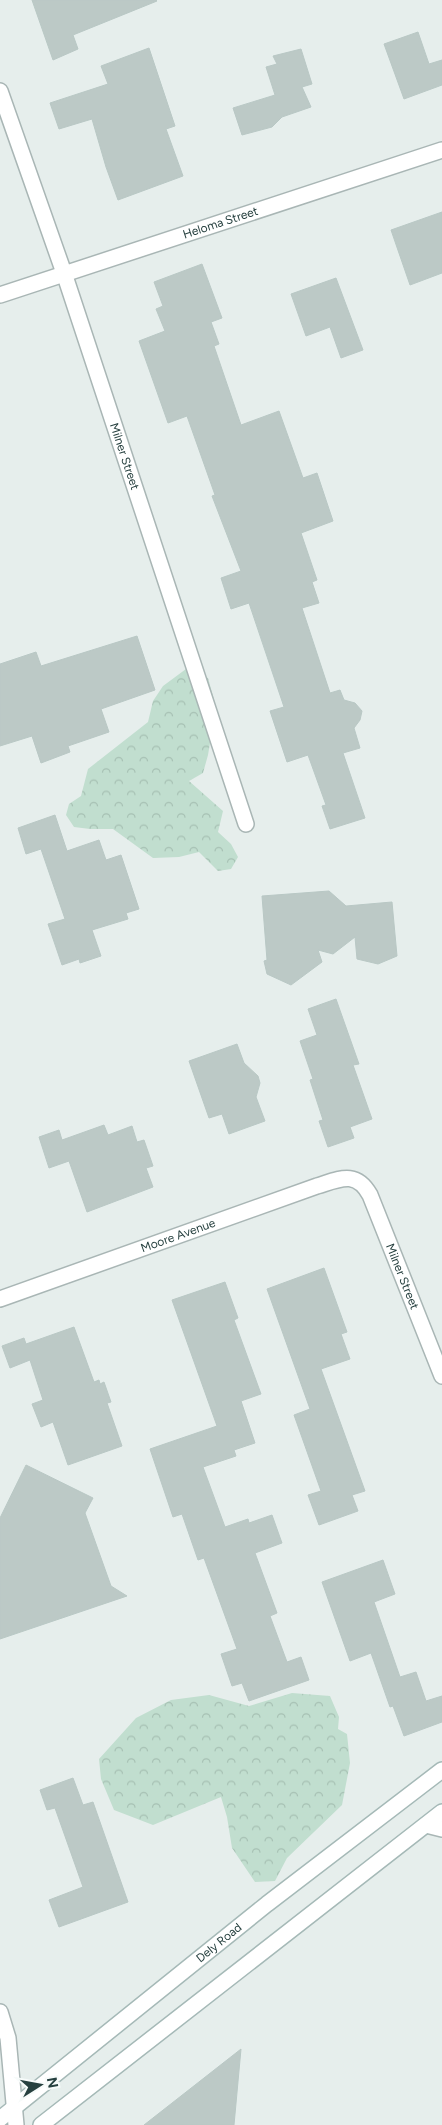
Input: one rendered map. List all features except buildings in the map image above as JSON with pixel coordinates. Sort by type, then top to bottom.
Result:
[{"type":"street","name":"Milner Street","points":[[0,91],[64,273],[246,824]]},
{"type":"street","name":"Heloma Street","points":[[0,295],[442,150]]},
{"type":"street","name":"Moore Avenue","points":[[0,1300],[317,1186],[342,1178],[358,1180]]},
{"type":"street","name":"Milner Street","points":[[358,1180],[365,1185],[370,1195],[442,1376]]},
{"type":"street","name":"Dely Road","points":[[0,2119],[259,1910],[442,1770]]},
{"type":"street","points":[[395,1805],[442,1778]]},
{"type":"street","points":[[41,2125],[442,1812]]},
{"type":"street","points":[[426,1825],[442,1830]]},
{"type":"street","points":[[0,2012],[8,2038],[16,2125]]},
{"type":"green space","points":[[186,669],[208,678],[216,707],[203,773],[189,781],[223,811],[218,832],[231,844],[238,857],[231,869],[218,871],[199,852],[179,857],[153,858],[113,829],[74,827],[66,815],[69,804],[81,796],[88,769],[148,722],[153,701],[163,686]]},
{"type":"green space","points":[[292,1693],[330,1696],[339,1717],[338,1729],[347,1734],[350,1763],[342,1805],[287,1858],[275,1881],[255,1882],[232,1848],[227,1817],[221,1797],[153,1825],[114,1810],[101,1779],[99,1759],[136,1718],[171,1700],[209,1695],[249,1706]]}]
